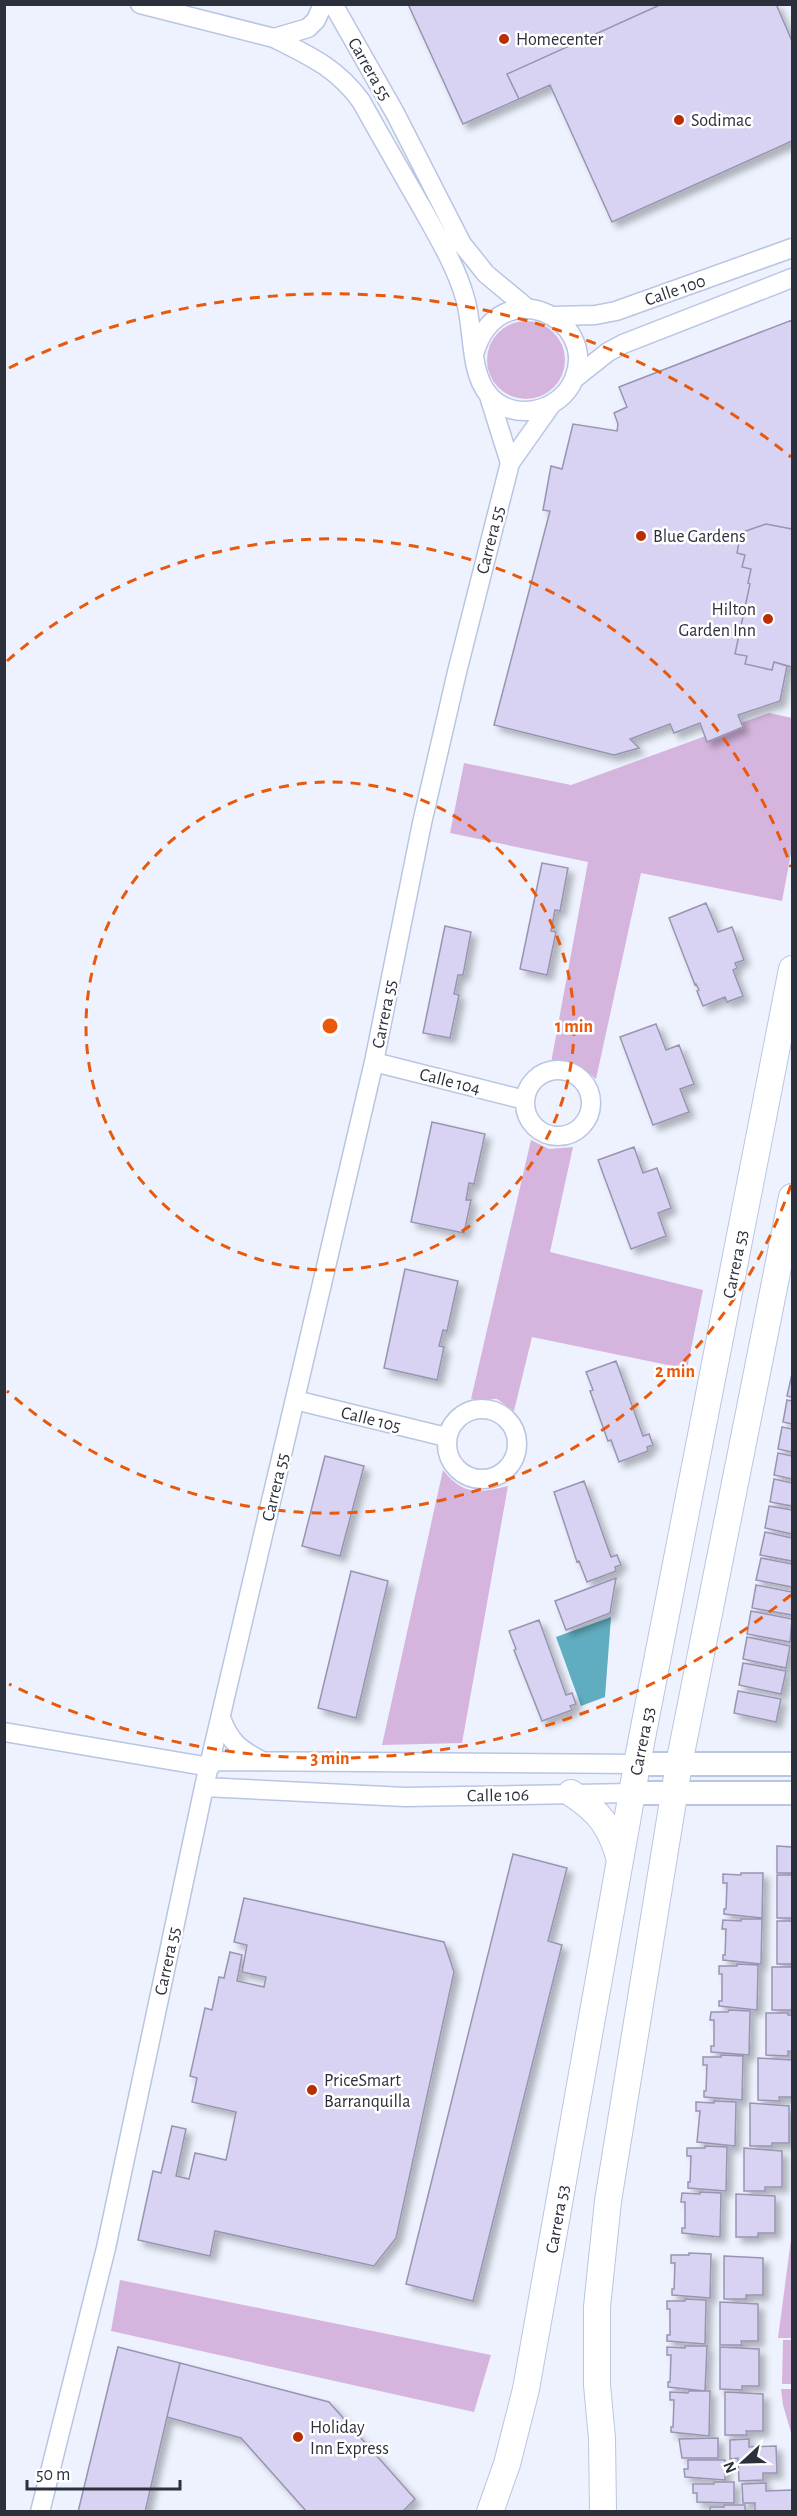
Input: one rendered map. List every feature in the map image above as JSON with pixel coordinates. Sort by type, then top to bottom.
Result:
[{"type":"main road","name":"Carrera 53","points":[[490,2511],[507,2464],[526,2389],[632,1793],[792,969]]},
{"type":"main road","points":[[603,2511],[602,2438],[597,2385],[597,2307],[608,2201],[679,1764],[792,1197]]},
{"type":"main road","points":[[571,1794],[589,1805],[604,1821],[615,1839],[621,1860]]},
{"type":"main road","points":[[602,2438],[618,2511]]},
{"type":"street","name":"Carrera 55","points":[[140,4],[274,38],[334,70],[349,84],[450,257],[466,300],[475,351]]},
{"type":"street","points":[[274,38],[308,28],[316,20],[323,4]]},
{"type":"street","name":"Carrera 55","points":[[333,4],[395,113],[462,244],[486,274],[527,308]]},
{"type":"street","name":"Calle 100","points":[[554,316],[595,315],[616,311],[792,248]]},
{"type":"street","name":"Calle 100","points":[[574,379],[608,352],[623,344],[792,278]]},
{"type":"street","points":[[489,396],[503,406],[519,411],[535,411],[551,405],[565,394],[574,379],[578,362],[575,344],[567,328],[554,316],[541,310],[527,308],[499,315],[479,337],[475,351],[475,367],[480,383],[489,396],[510,463]]},
{"type":"street","name":"Carrera 55","points":[[40,2511],[106,2248],[204,1787],[374,1062],[424,812],[510,463],[551,405]]},
{"type":"street","name":"Calle 104","points":[[374,1062],[525,1100]]},
{"type":"street","name":"Calle 105","points":[[295,1400],[446,1437]]},
{"type":"street","name":"Calle 106","points":[[220,1718],[228,1736],[244,1752],[263,1761],[285,1763]]},
{"type":"street","name":"Calle 106","points":[[4,1732],[211,1764],[792,1764]]},
{"type":"street","name":"Calle 106","points":[[204,1787],[405,1797],[674,1792],[792,1793]]},
{"type":"shaded area","points":[[518,321],[534,321],[548,327],[559,338],[565,352],[565,368],[559,382],[548,393],[534,399],[518,399],[504,393],[493,382],[487,368],[487,352],[493,338],[504,327]]},
{"type":"shaded area","points":[[769,713],[792,718],[792,848],[782,901],[641,873],[596,1079],[575,1066],[551,1063],[588,862],[450,833],[464,763],[571,785]]},
{"type":"shaded area","points":[[531,1140],[549,1149],[573,1147],[550,1252],[703,1290],[687,1369],[532,1337],[514,1411],[497,1399],[471,1399]]},
{"type":"shaded area","points":[[443,1470],[458,1484],[472,1490],[480,1491],[508,1486],[462,1743],[382,1745]]},
{"type":"shaded area","points":[[792,2232],[792,2338],[778,2338]]},
{"type":"shaded area","points":[[120,2280],[491,2355],[474,2412],[111,2331]]},
{"type":"shaded area","points":[[783,2340],[792,2340],[792,2384],[782,2384]]},
{"type":"shaded area","points":[[781,2389],[792,2389],[792,2436],[783,2405]]},
{"type":"water","points":[[611,1617],[605,1697],[581,1706],[556,1637]]},
{"type":"building","name":"Homecenter","points":[[408,4],[662,4],[507,74],[519,99],[463,124]]},
{"type":"building","name":"Sodimac","points":[[662,4],[776,4],[792,41],[792,141],[612,222],[550,85],[519,99],[507,74]]},
{"type":"building","name":"Blue Gardens","points":[[792,320],[792,529],[766,524],[743,532],[733,540],[739,542],[737,553],[745,555],[742,567],[751,569],[735,654],[747,656],[745,664],[772,670],[774,662],[787,666],[780,701],[738,715],[743,727],[707,742],[700,723],[674,733],[670,724],[630,739],[639,748],[614,755],[494,725],[550,511],[543,510],[551,466],[562,469],[573,424],[617,431],[618,424],[614,413],[627,407],[619,387]]},
{"type":"building","name":"Hilton Garden Inn","points":[[766,524],[792,529],[792,667],[774,662],[772,670],[745,664],[747,656],[735,654],[751,569],[742,567],[745,555],[737,553],[739,542],[733,540],[743,532]]},
{"type":"building","points":[[542,863],[568,868],[560,911],[555,910],[551,931],[556,932],[547,975],[520,969]]},
{"type":"building","points":[[706,903],[718,932],[732,927],[744,960],[735,963],[737,968],[733,970],[743,996],[727,1002],[725,997],[703,1006],[697,991],[699,990],[669,918]]},
{"type":"building","points":[[445,926],[471,932],[463,975],[458,975],[454,994],[459,995],[450,1038],[423,1033]]},
{"type":"building","points":[[656,1024],[666,1050],[679,1045],[694,1084],[680,1089],[689,1112],[653,1125],[620,1037]]},
{"type":"building","points":[[432,1122],[485,1134],[474,1184],[469,1183],[466,1200],[471,1200],[464,1233],[411,1222]]},
{"type":"building","points":[[634,1147],[643,1173],[657,1168],[671,1208],[658,1213],[666,1236],[631,1249],[598,1160]]},
{"type":"building","points":[[405,1269],[458,1281],[447,1331],[443,1330],[439,1346],[444,1347],[437,1380],[384,1368]]},
{"type":"building","points":[[616,1361],[643,1436],[649,1434],[653,1445],[647,1447],[648,1451],[619,1462],[611,1440],[608,1441],[590,1391],[593,1390],[586,1372]]},
{"type":"building","points":[[792,1374],[792,1397],[787,1396]]},
{"type":"building","points":[[787,1400],[792,1401],[792,1424],[783,1422]]},
{"type":"building","points":[[782,1427],[792,1429],[792,1452],[778,1449]]},
{"type":"building","points":[[778,1453],[792,1456],[792,1479],[774,1475]]},
{"type":"building","points":[[325,1456],[364,1466],[340,1556],[302,1546]]},
{"type":"building","points":[[774,1479],[792,1483],[792,1506],[770,1502]]},
{"type":"building","points":[[584,1481],[611,1557],[617,1555],[621,1565],[615,1567],[616,1571],[587,1582],[579,1561],[577,1562],[554,1492]]},
{"type":"building","points":[[769,1506],[792,1510],[792,1534],[765,1528]]},
{"type":"building","points":[[765,1532],[792,1538],[792,1561],[760,1555]]},
{"type":"building","points":[[761,1558],[792,1564],[792,1587],[756,1580]]},
{"type":"building","points":[[351,1571],[388,1581],[356,1718],[318,1708]]},
{"type":"building","points":[[616,1578],[610,1613],[566,1630],[555,1601]]},
{"type":"building","points":[[756,1585],[792,1592],[792,1615],[752,1608]]},
{"type":"building","points":[[751,1611],[792,1619],[790,1642],[747,1634]]},
{"type":"building","points":[[539,1620],[566,1695],[572,1693],[576,1704],[570,1706],[572,1710],[542,1721],[514,1650],[516,1649],[509,1631]]},
{"type":"building","points":[[747,1637],[790,1646],[786,1668],[743,1659]]},
{"type":"building","points":[[743,1663],[786,1671],[781,1694],[739,1685]]},
{"type":"building","points":[[738,1691],[781,1699],[776,1722],[734,1713]]},
{"type":"building","points":[[777,1846],[792,1847],[792,1873],[777,1873]]},
{"type":"building","points":[[513,1854],[567,1868],[548,1941],[562,1945],[473,2301],[406,2284]]},
{"type":"building","points":[[741,1873],[763,1873],[762,1918],[724,1914],[727,1883],[723,1883],[723,1874],[741,1875]]},
{"type":"building","points":[[777,1875],[792,1875],[792,1918],[777,1918]]},
{"type":"building","name":"PriceSmart Barranquilla","points":[[244,1898],[444,1942],[454,1972],[396,2238],[374,2266],[215,2231],[210,2256],[138,2240],[153,2171],[161,2173],[172,2126],[186,2129],[176,2176],[189,2179],[195,2153],[226,2160],[236,2112],[192,2102],[197,2078],[190,2076],[205,2008],[212,2010],[219,1977],[224,1978],[230,1952],[242,1955],[237,1981],[264,1987],[266,1977],[242,1972],[247,1945],[234,1942]]},
{"type":"building","points":[[741,1919],[762,1919],[761,1964],[723,1960],[726,1929],[722,1929],[723,1920],[741,1921]]},
{"type":"building","points":[[777,1921],[792,1921],[792,1964],[777,1964]]},
{"type":"building","points":[[737,1964],[758,1965],[757,2010],[719,2006],[719,2001],[722,2001],[722,1974],[719,1974],[719,1966],[737,1966]]},
{"type":"building","points":[[772,1967],[792,1967],[792,2010],[772,2010]]},
{"type":"building","points":[[729,2010],[750,2011],[749,2055],[711,2052],[711,2046],[714,2046],[714,2020],[710,2020],[711,2012],[728,2012]]},
{"type":"building","points":[[766,2013],[792,2015],[792,2052],[788,2051],[788,2056],[766,2055]]},
{"type":"building","points":[[721,2055],[743,2056],[742,2100],[704,2097],[707,2065],[703,2065],[703,2057],[721,2057]]},
{"type":"building","points":[[758,2058],[792,2060],[792,2097],[779,2097],[780,2101],[758,2100]]},
{"type":"building","points":[[714,2101],[736,2102],[735,2146],[697,2142],[700,2111],[696,2111],[696,2102],[714,2103]]},
{"type":"building","points":[[750,2103],[789,2106],[789,2143],[750,2146]]},
{"type":"building","points":[[705,2146],[727,2147],[726,2191],[688,2188],[691,2156],[687,2156],[687,2148],[705,2148]]},
{"type":"building","points":[[744,2148],[782,2151],[782,2187],[765,2187],[765,2191],[744,2191]]},
{"type":"building","points":[[700,2192],[721,2193],[720,2237],[682,2233],[682,2228],[685,2228],[685,2202],[681,2202],[682,2193],[700,2194]]},
{"type":"building","points":[[736,2194],[775,2196],[775,2233],[758,2233],[758,2237],[736,2237]]},
{"type":"building","points":[[689,2253],[711,2254],[710,2298],[672,2295],[675,2263],[671,2263],[671,2255],[689,2255]]},
{"type":"building","points":[[724,2256],[763,2258],[763,2295],[746,2295],[746,2299],[724,2299]]},
{"type":"building","points":[[685,2299],[706,2300],[705,2344],[667,2341],[667,2335],[670,2335],[670,2309],[667,2309],[667,2301],[685,2301]]},
{"type":"building","points":[[720,2302],[758,2304],[758,2341],[741,2341],[742,2345],[720,2345]]},
{"type":"building","points":[[685,2346],[707,2346],[705,2391],[668,2387],[671,2355],[667,2355],[667,2347],[685,2348]]},
{"type":"building","points":[[118,2347],[180,2363],[145,2512],[78,2512]]},
{"type":"building","points":[[720,2347],[759,2349],[759,2386],[742,2386],[742,2390],[720,2389]]},
{"type":"building","name":"Holiday Inn Express","points":[[180,2363],[329,2402],[415,2499],[402,2512],[307,2512],[241,2438],[167,2417]]},
{"type":"building","points":[[689,2391],[710,2391],[709,2436],[671,2432],[674,2400],[670,2400],[670,2392],[688,2393]]},
{"type":"building","points":[[725,2392],[763,2394],[763,2431],[746,2431],[747,2435],[725,2435]]},
{"type":"building","points":[[718,2438],[718,2458],[682,2458],[679,2439]]},
{"type":"building","points":[[749,2439],[749,2447],[776,2446],[777,2473],[763,2473],[763,2480],[739,2481],[738,2458],[730,2459],[730,2440]]},
{"type":"building","points":[[688,2460],[725,2460],[725,2480],[685,2477],[684,2469],[688,2469]]},
{"type":"building","points":[[714,2482],[734,2482],[734,2503],[697,2502],[697,2493],[693,2493],[693,2484],[714,2484]]},
{"type":"building","points":[[766,2483],[766,2491],[792,2490],[792,2512],[755,2512],[755,2503],[743,2503],[742,2484]]},
{"type":"building","points":[[724,2505],[745,2505],[745,2512],[710,2512],[710,2507],[724,2507]]},
{"type":"place","name":"Homecenter","points":[[504,39]]},
{"type":"place","name":"Sodimac","points":[[679,120]]},
{"type":"place","name":"Blue Gardens","points":[[641,536]]},
{"type":"place","name":"Hilton Garden Inn","points":[[768,619]]},
{"type":"place","name":"PriceSmart Barranquilla","points":[[312,2090]]},
{"type":"place","name":"Holiday Inn Express","points":[[298,2437]]}]
